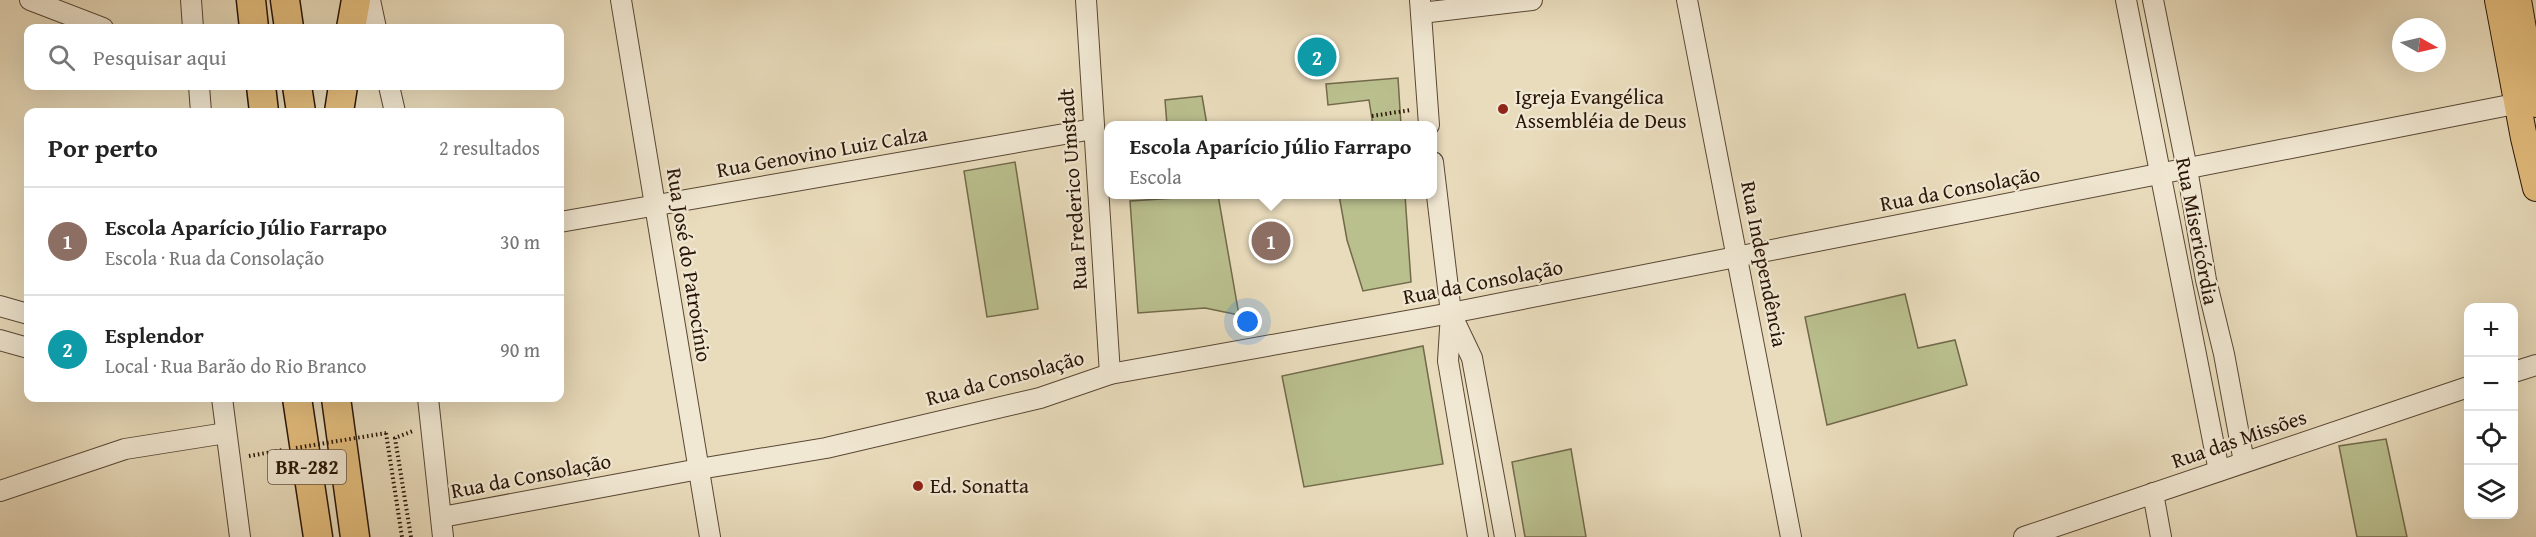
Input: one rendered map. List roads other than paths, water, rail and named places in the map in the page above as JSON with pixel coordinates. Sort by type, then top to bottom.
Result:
[{"type":"highway","points":[[285,0],[288,24]]},
{"type":"highway","points":[[352,24],[356,0]]},
{"type":"highway","points":[[245,108],[247,90]]},
{"type":"highway","points":[[261,90],[264,108]]},
{"type":"highway","points":[[298,90],[300,108]]},
{"type":"highway","points":[[340,108],[342,90]]},
{"type":"highway","name":"BR-282","points":[[298,402],[318,537]]},
{"type":"highway","name":"BR-282","points":[[337,402],[355,537]]},
{"type":"main road","points":[[2498,0],[2530,103]]},
{"type":"main road","points":[[2518,0],[2530,103],[2536,188]]},
{"type":"street","points":[[191,0],[194,24]]},
{"type":"street","points":[[370,0],[375,24]]},
{"type":"street","name":"Rua José do Patrocínio","points":[[621,0],[710,537]]},
{"type":"street","name":"Rua Frederico Umstadt","points":[[1086,0],[1110,374]]},
{"type":"street","points":[[1428,116],[1420,6],[1532,0]]},
{"type":"street","name":"Rua Independência","points":[[1687,0],[1791,537]]},
{"type":"street","name":"Rua Misericórdia","points":[[2126,0],[2162,173],[2219,471]]},
{"type":"street","name":"Rua Misericórdia","points":[[2153,0],[2187,169],[2206,280],[2224,354],[2244,462]]},
{"type":"street","points":[[35,1],[93,24]]},
{"type":"street","points":[[2133,34],[2158,28]]},
{"type":"street","points":[[199,90],[201,108]]},
{"type":"street","points":[[390,90],[393,108]]},
{"type":"street","name":"Rua da Consolação","points":[[442,517],[826,448],[1040,398],[1110,374],[1451,314],[2162,173],[2530,103]]},
{"type":"street","name":"Rua Genovino Luiz Calza","points":[[564,221],[1093,129]]},
{"type":"street","points":[[1437,196],[1451,314],[1448,361],[1478,537]]},
{"type":"street","points":[[0,306],[24,313]]},
{"type":"street","points":[[1451,314],[1472,358],[1505,537]]},
{"type":"street","points":[[0,340],[24,347]]},
{"type":"street","points":[[2199,363],[2224,354]]},
{"type":"street","points":[[2518,371],[2536,364]]},
{"type":"street","name":"Rua das Missões","points":[[2024,537],[2464,389]]},
{"type":"street","points":[[222,402],[240,537]]},
{"type":"street","points":[[428,402],[443,537]]},
{"type":"street","points":[[0,491],[125,449],[226,433]]},
{"type":"street","points":[[1470,485],[1495,480]]},
{"type":"street","points":[[2153,493],[2161,537]]},
{"type":"place","name":"Esplendor","points":[[1317,57]]},
{"type":"place","name":"Igreja Evangélica Assembléia de Deus","points":[[1503,109]]},
{"type":"place","name":"Escola Aparício Júlio Farrapo","points":[[1271,241]]},
{"type":"place","name":"Ed. Sonatta","points":[[918,486]]}]
